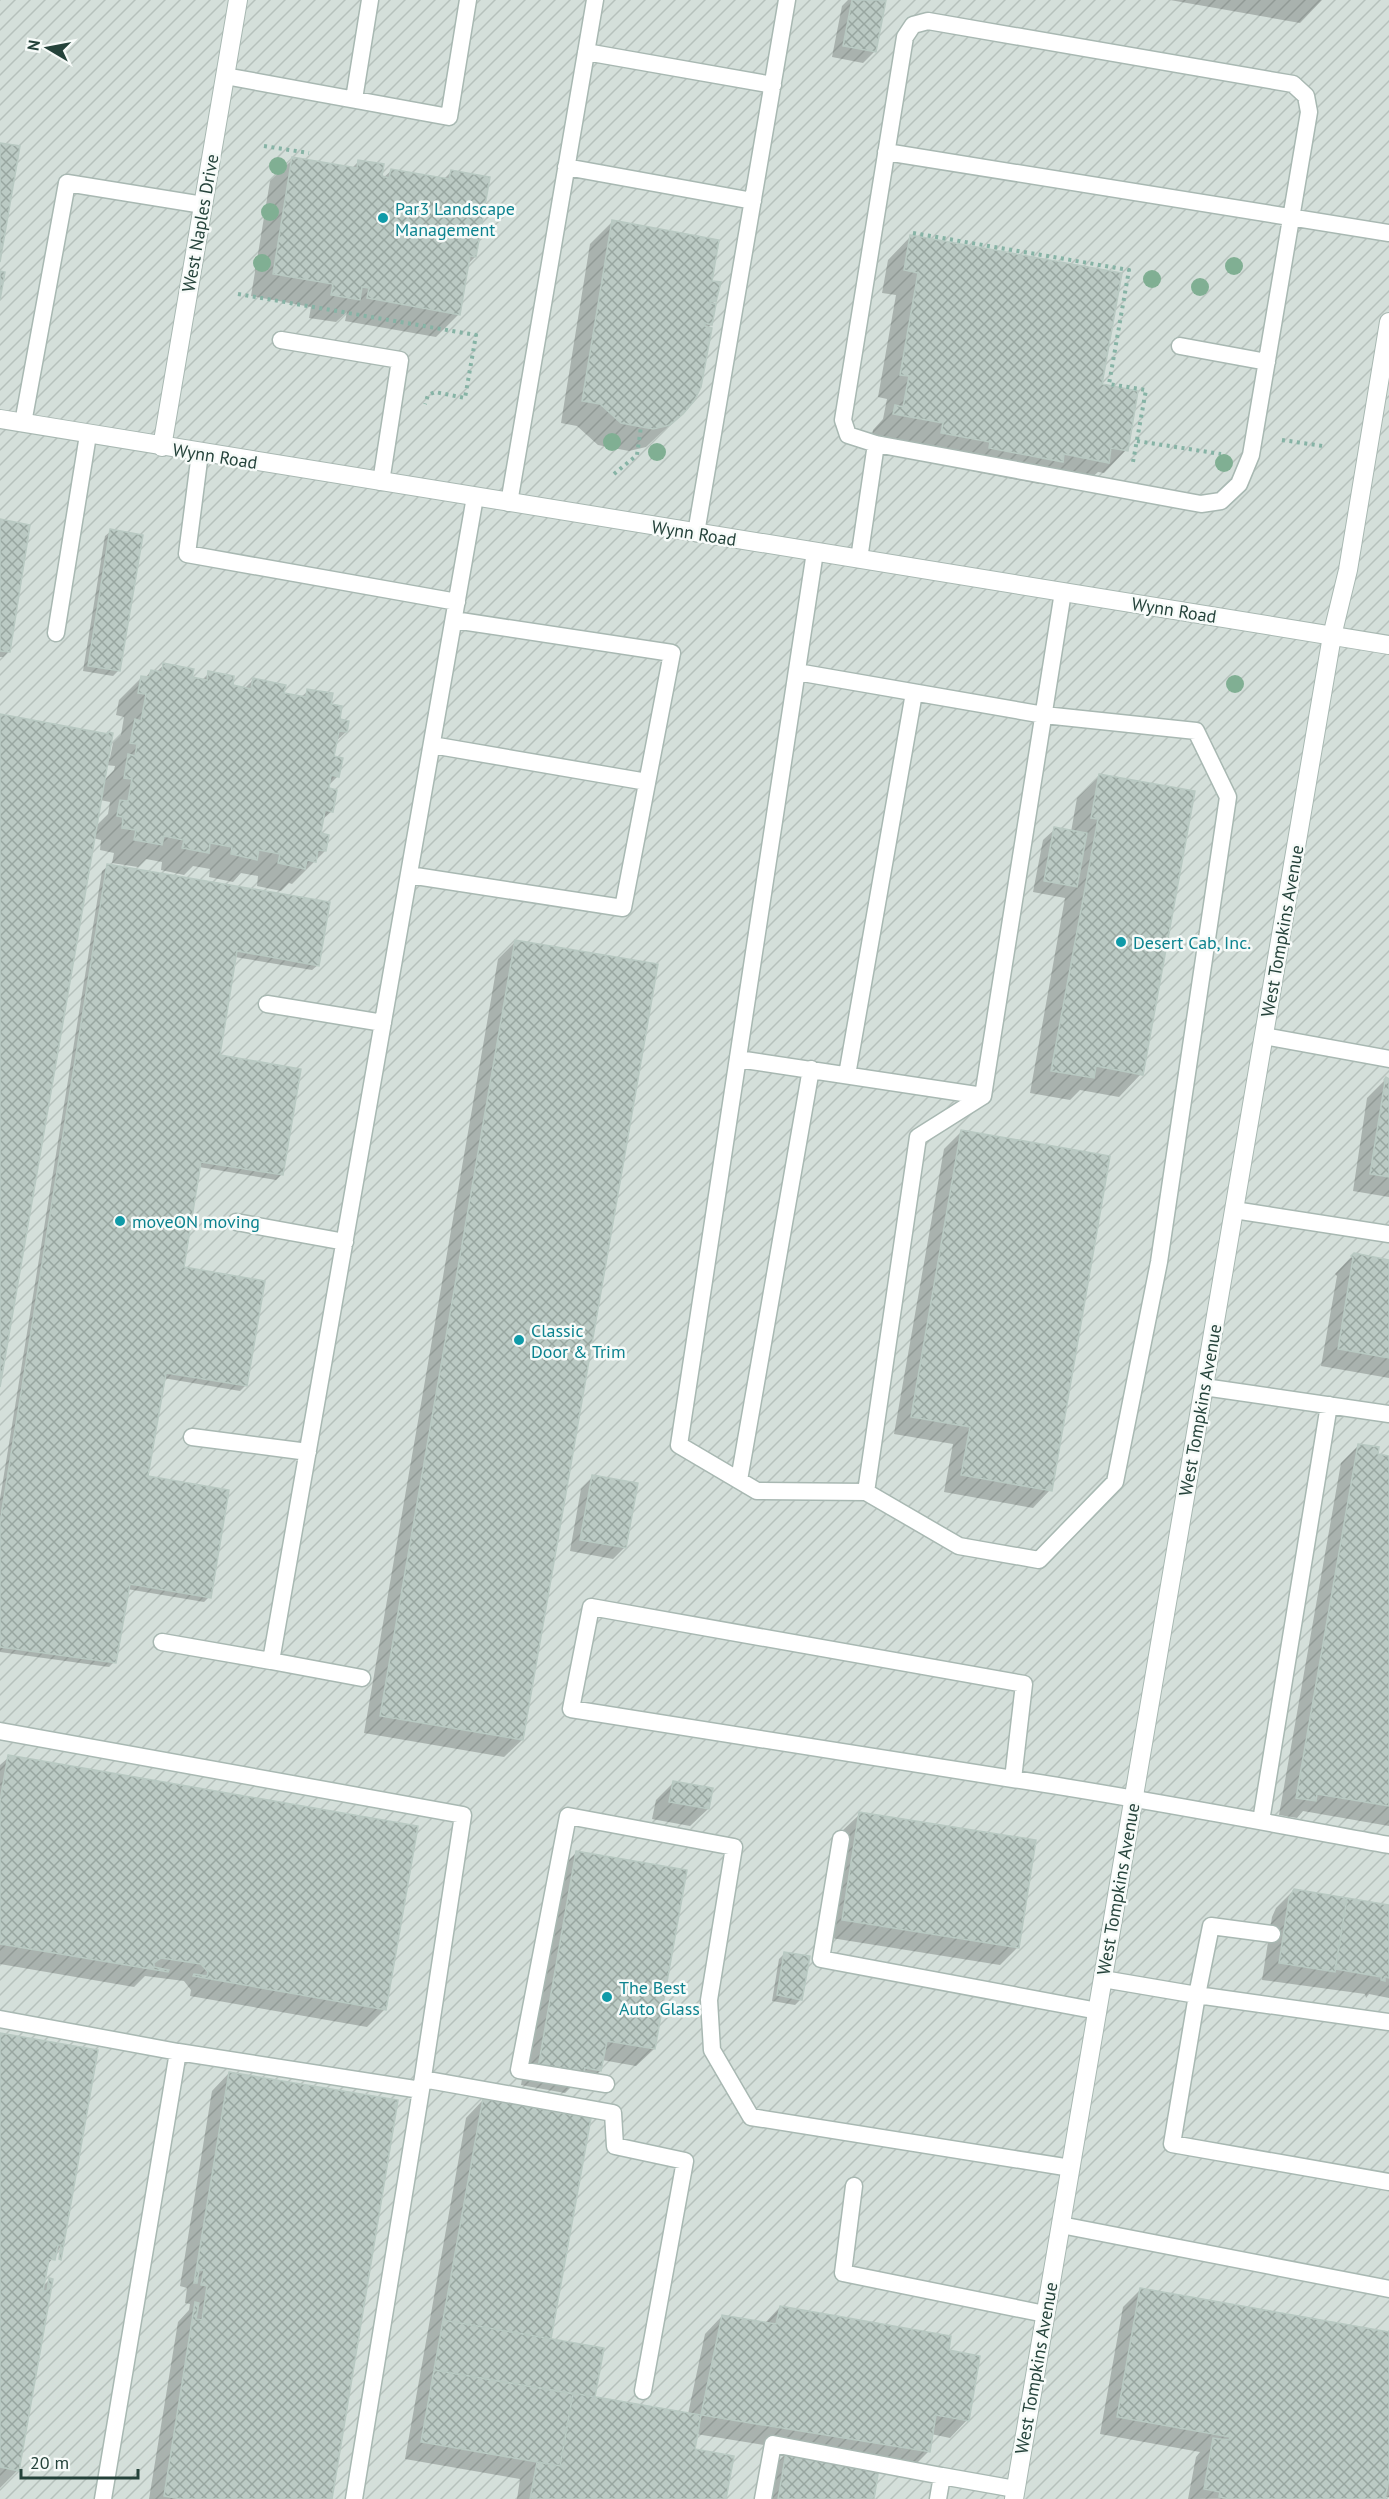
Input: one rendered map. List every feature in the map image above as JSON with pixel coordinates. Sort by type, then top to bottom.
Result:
[{"type":"street","name":"West Naples Drive","points":[[162,447],[238,0]]},
{"type":"street","name":"West Tompkins Avenue","points":[[1014,2494],[1332,636],[1348,570],[1389,322]]},
{"type":"street","name":"Wynn Road","points":[[0,419],[1389,645]]},
{"type":"lane","points":[[354,99],[370,0]]},
{"type":"lane","points":[[225,76],[449,117],[468,0]]},
{"type":"lane","points":[[508,503],[595,0]]},
{"type":"lane","points":[[696,533],[787,0]]},
{"type":"lane","points":[[928,21],[1293,84],[1306,96],[1309,112],[1291,217],[1251,455],[1239,484],[1221,501],[1201,504],[876,444],[848,435],[843,420],[905,37],[913,25],[928,21]]},
{"type":"lane","points":[[586,52],[773,85]]},
{"type":"lane","points":[[886,152],[1389,233]]},
{"type":"lane","points":[[566,167],[753,201]]},
{"type":"lane","points":[[23,423],[67,183],[203,205]]},
{"type":"lane","points":[[281,340],[400,360],[381,482]]},
{"type":"lane","points":[[1180,346],[1266,362]]},
{"type":"lane","points":[[56,633],[88,435]]},
{"type":"lane","points":[[859,559],[876,444]]},
{"type":"lane","points":[[200,453],[187,554],[457,602]]},
{"type":"lane","points":[[271,1661],[475,497]]},
{"type":"lane","points":[[797,672],[1044,715],[1196,731],[1228,797],[1159,1262],[1114,1482],[1039,1560],[959,1546],[866,1492],[758,1491],[679,1445],[814,552]]},
{"type":"lane","points":[[866,1492],[918,1137],[982,1096],[1063,592]]},
{"type":"lane","points":[[409,874],[623,908],[672,653],[454,620]]},
{"type":"lane","points":[[847,1075],[914,693]]},
{"type":"lane","points":[[432,745],[647,782]]},
{"type":"lane","points":[[267,1004],[383,1023]]},
{"type":"lane","points":[[1263,1036],[1389,1059]]},
{"type":"lane","points":[[738,1059],[982,1096]]},
{"type":"lane","points":[[739,1480],[811,1069]]},
{"type":"lane","points":[[1234,1210],[1389,1234]]},
{"type":"lane","points":[[236,1222],[345,1242]]},
{"type":"lane","points":[[1204,1387],[1389,1414]]},
{"type":"lane","points":[[1261,1821],[1329,1405]]},
{"type":"lane","points":[[192,1437],[308,1452]]},
{"type":"lane","points":[[1013,1779],[1024,1684],[591,1607],[571,1709],[1013,1779],[1134,1798],[1389,1845]]},
{"type":"lane","points":[[162,1642],[363,1678]]},
{"type":"lane","points":[[0,1731],[463,1815],[422,2084],[354,2499]]},
{"type":"lane","points":[[606,2084],[519,2070],[568,1816],[734,1847],[709,2000],[712,2050],[751,2117],[1071,2168]]},
{"type":"lane","points":[[841,1839],[821,1959],[1098,2011]]},
{"type":"lane","points":[[1272,1934],[1211,1926],[1172,2144],[1389,2182]]},
{"type":"lane","points":[[1103,1979],[1197,1995],[1389,2022]]},
{"type":"lane","points":[[0,2019],[178,2052],[422,2084],[613,2113],[615,2146],[685,2161],[643,2391]]},
{"type":"lane","points":[[103,2499],[178,2052]]},
{"type":"lane","points":[[854,2186],[843,2273],[1046,2314]]},
{"type":"lane","points":[[1061,2226],[1389,2289]]},
{"type":"lane","points":[[763,2499],[773,2444],[942,2476],[1014,2494]]},
{"type":"lane","points":[[938,2499],[942,2476]]},
{"type":"path","points":[[264,146],[309,153]]},
{"type":"path","points":[[914,233],[1129,270],[1109,384],[1146,390],[1133,464]]},
{"type":"path","points":[[614,474],[637,455],[641,427]]},
{"type":"path","points":[[1272,438],[1323,446]]},
{"type":"path","points":[[1137,441],[1222,455]]},
{"type":"shaded area","points":[[0,0],[1389,0],[1389,2499],[0,2499]]},
{"type":"building","points":[[852,0],[886,0],[876,52],[843,46]]},
{"type":"building","points":[[0,143],[20,146],[0,262]]},
{"type":"building","name":"Par3 Landscape Management","points":[[292,157],[357,168],[358,160],[384,164],[382,176],[389,178],[391,169],[449,179],[451,170],[490,177],[476,257],[470,256],[460,315],[367,298],[369,288],[362,287],[360,300],[331,295],[333,284],[273,274]]},
{"type":"building","points":[[612,220],[719,240],[712,281],[721,282],[716,302],[710,301],[716,304],[712,325],[705,323],[705,326],[712,328],[701,387],[694,401],[670,425],[653,429],[621,423],[600,404],[582,401]]},
{"type":"building","points":[[910,235],[1122,273],[1102,384],[1138,391],[1128,451],[1111,448],[1109,463],[1064,454],[1063,462],[989,448],[990,442],[941,433],[943,423],[893,414],[895,405],[903,407],[909,376],[900,375],[918,273],[904,270]]},
{"type":"building","points":[[0,271],[5,272],[0,300]]},
{"type":"building","points":[[0,519],[30,525],[10,652],[0,651]]},
{"type":"building","points":[[110,529],[143,535],[120,671],[88,666]]},
{"type":"building","points":[[163,663],[194,669],[192,677],[207,680],[208,671],[234,676],[233,685],[251,689],[253,678],[286,685],[284,693],[306,697],[307,689],[333,693],[331,704],[342,706],[340,719],[349,721],[347,732],[339,731],[334,756],[343,758],[339,777],[331,775],[329,788],[337,790],[333,812],[325,810],[321,833],[329,835],[326,851],[318,850],[316,862],[307,860],[305,869],[278,863],[280,854],[259,850],[257,860],[231,854],[232,847],[210,843],[209,853],[182,848],[184,840],[164,836],[162,845],[134,840],[136,830],[122,828],[123,817],[117,816],[120,800],[128,801],[132,779],[124,778],[128,754],[135,756],[137,744],[130,743],[135,719],[141,721],[146,694],[138,693],[141,676],[149,677],[151,670],[162,672]]},
{"type":"building","points":[[0,714],[108,734],[108,732],[113,733],[0,1387]]},
{"type":"building","name":"Desert Cab, Inc.","points":[[1099,774],[1195,791],[1143,1075],[1096,1066],[1094,1078],[1051,1071],[1098,819],[1091,818]]},
{"type":"building","points":[[1054,827],[1087,833],[1077,887],[1044,881]]},
{"type":"building","name":"moveON moving","points":[[107,864],[330,902],[319,966],[237,951],[220,1055],[301,1069],[283,1175],[201,1162],[184,1267],[265,1281],[247,1386],[166,1373],[148,1476],[229,1490],[211,1598],[130,1584],[116,1663],[0,1647],[0,1522]]},
{"type":"building","name":"Classic Door & Trim","points":[[515,940],[658,964],[523,1740],[380,1716]]},
{"type":"building","points":[[1386,1077],[1389,1079],[1389,1177],[1370,1174]]},
{"type":"building","points":[[961,1130],[1110,1156],[1052,1491],[961,1475],[970,1427],[911,1417]]},
{"type":"building","points":[[1354,1253],[1389,1260],[1389,1358],[1338,1349],[1353,1258],[1351,1256]]},
{"type":"building","points":[[1358,1444],[1379,1447],[1378,1454],[1389,1456],[1389,1806],[1317,1794],[1316,1801],[1296,1798]]},
{"type":"building","points":[[592,1475],[638,1483],[626,1548],[580,1540]]},
{"type":"building","points":[[8,1755],[418,1826],[386,2010],[193,1976],[194,1974],[207,1976],[208,1972],[201,1964],[161,1958],[154,1963],[154,1967],[169,1970],[168,1972],[0,1944],[0,1801]]},
{"type":"building","points":[[673,1781],[713,1788],[709,1809],[669,1802]]},
{"type":"building","points":[[859,1812],[1036,1840],[1019,1948],[842,1920]]},
{"type":"building","name":"The Best Auto Glass","points":[[576,1851],[687,1870],[655,2049],[607,2041],[601,2071],[585,2068],[584,2076],[538,2068]]},
{"type":"building","points":[[1294,1889],[1347,1898],[1335,1972],[1279,1963],[1289,1898]]},
{"type":"building","points":[[1347,1898],[1389,1905],[1389,1978],[1385,1977],[1385,1981],[1381,1980],[1381,1977],[1335,1969]]},
{"type":"building","points":[[784,1952],[810,1956],[802,2000],[777,1995]]},
{"type":"building","points":[[0,2033],[98,2050],[61,2260],[59,2259],[61,2245],[58,2245],[55,2260],[49,2259],[43,2291],[47,2291],[49,2278],[53,2279],[19,2471],[0,2467]]},
{"type":"building","points":[[229,2072],[398,2100],[332,2499],[181,2499],[164,2496],[195,2302],[199,2303],[196,2319],[202,2320],[207,2286],[201,2285],[204,2270],[199,2270],[197,2283],[194,2283]]},
{"type":"building","points":[[483,2098],[591,2118],[551,2339],[443,2320]]},
{"type":"building","points":[[1140,2288],[1389,2332],[1389,2479],[1385,2499],[1231,2499],[1219,2497],[1220,2492],[1204,2489],[1213,2438],[1229,2440],[1230,2437],[1117,2417]]},
{"type":"building","points":[[780,2306],[951,2336],[949,2350],[980,2356],[969,2421],[936,2415],[930,2452],[701,2415],[722,2315],[776,2324]]},
{"type":"building","points":[[443,2320],[604,2348],[595,2397],[434,2370]]},
{"type":"building","points":[[434,2370],[573,2394],[560,2466],[421,2442]]},
{"type":"building","points":[[573,2393],[701,2415],[695,2449],[734,2456],[726,2499],[530,2499],[537,2462],[560,2466]]},
{"type":"building","points":[[786,2452],[879,2468],[874,2499],[778,2499]]},
{"type":"place","name":"Par3 Landscape Management","points":[[383,218]]},
{"type":"place","name":"Desert Cab, Inc.","points":[[1121,942]]},
{"type":"place","name":"moveON moving","points":[[120,1221]]},
{"type":"place","name":"Classic Door & Trim","points":[[519,1340]]},
{"type":"place","name":"The Best Auto Glass","points":[[607,1997]]}]
